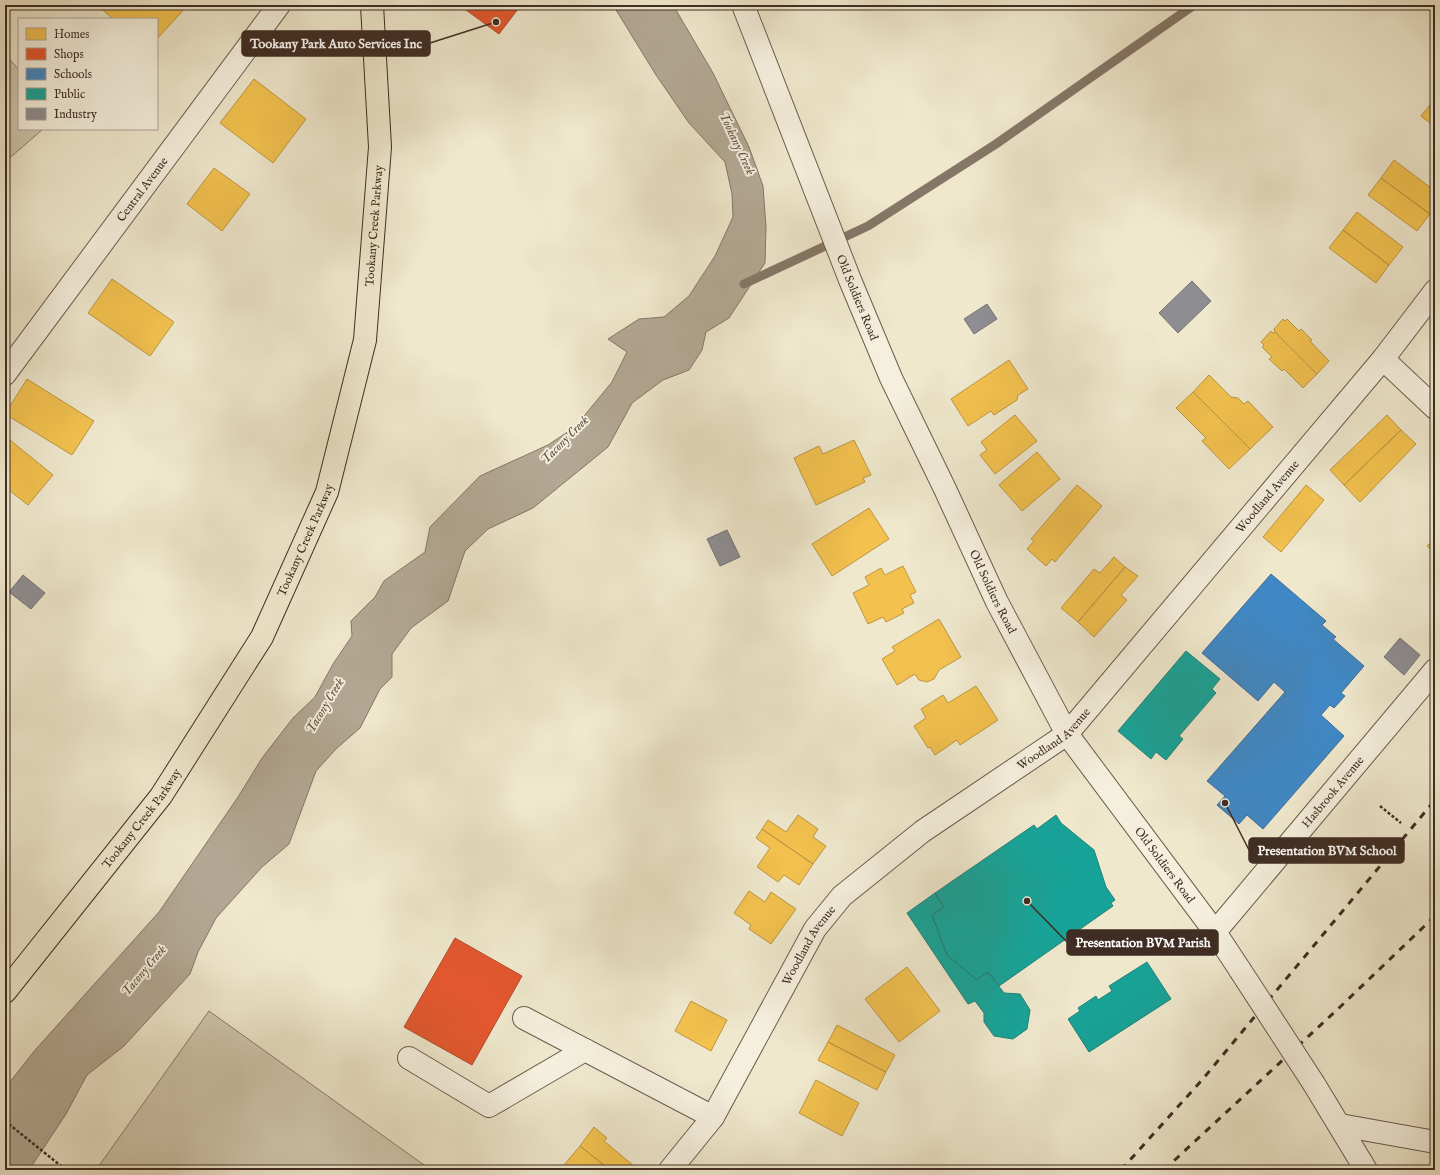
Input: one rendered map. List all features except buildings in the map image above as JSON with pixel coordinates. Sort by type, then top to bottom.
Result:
[{"type":"main road","name":"Tookany Creek Parkway","points":[[5,992],[161,796],[262,637],[327,492],[366,340],[380,147],[372,5]]},
{"type":"street","name":"Central Avenue","points":[[5,374],[279,5]]},
{"type":"street","name":"Old Soldiers Road","points":[[743,5],[824,209],[850,280],[891,378],[945,489],[996,602],[1067,734],[1215,932],[1314,1084],[1366,1170]]},
{"type":"street","name":"Woodland Avenue","points":[[670,1170],[713,1117],[815,929],[842,896],[923,831],[1067,734],[1383,359],[1435,291]]},
{"type":"street","points":[[1383,359],[1435,408]]},
{"type":"street","name":"Hasbrook Avenue","points":[[1215,932],[1435,670]]},
{"type":"street","points":[[524,1018],[713,1117]]},
{"type":"street","points":[[409,1058],[489,1106],[585,1050]]},
{"type":"street","points":[[1340,1125],[1435,1142]]},
{"type":"path","points":[[1380,806],[1401,823]]},
{"type":"path","points":[[5,1121],[42,1149],[66,1170]]},
{"type":"shaded area","points":[[5,54],[18,69],[18,130],[42,130],[5,162]]},
{"type":"shaded area","points":[[209,1011],[431,1170],[96,1170]]},
{"type":"water","points":[[613,5],[673,5],[713,73],[749,147],[763,186],[766,227],[765,263],[729,318],[706,332],[702,350],[689,370],[663,380],[632,403],[608,447],[533,508],[488,529],[465,551],[448,601],[411,628],[392,654],[392,677],[380,689],[360,728],[336,749],[316,771],[289,844],[262,867],[216,918],[198,952],[190,974],[124,1046],[87,1075],[66,1114],[29,1170],[5,1170],[5,1088],[36,1049],[159,912],[238,797],[262,758],[293,718],[315,697],[333,664],[352,636],[351,621],[375,597],[384,581],[425,552],[430,527],[480,476],[548,445],[575,427],[612,382],[627,352],[608,339],[639,319],[664,317],[689,296],[715,256],[733,217],[732,194],[725,162],[689,123],[656,75]]},
{"type":"waterway","points":[[744,284],[868,226],[996,144],[1194,5]]},
{"type":"railway","points":[[1121,1170],[1202,1080],[1435,800]]},
{"type":"railway","points":[[1164,1170],[1340,1007],[1435,916]]},
{"type":"place","name":"Tookany Park Auto Services Inc","points":[[496,22]]},
{"type":"place","name":"Presentation BVM School","points":[[1225,803]]},
{"type":"place","name":"Presentation BVM Parish","points":[[1027,901]]},
{"type":"water label","name":"Tookany Creek","points":[[738,143]]},
{"type":"water label","name":"Tacony Creek","points":[[564,439]]},
{"type":"water label","name":"Tacony Creek","points":[[324,705]]},
{"type":"water label","name":"Tacony Creek","points":[[143,970]]}]
